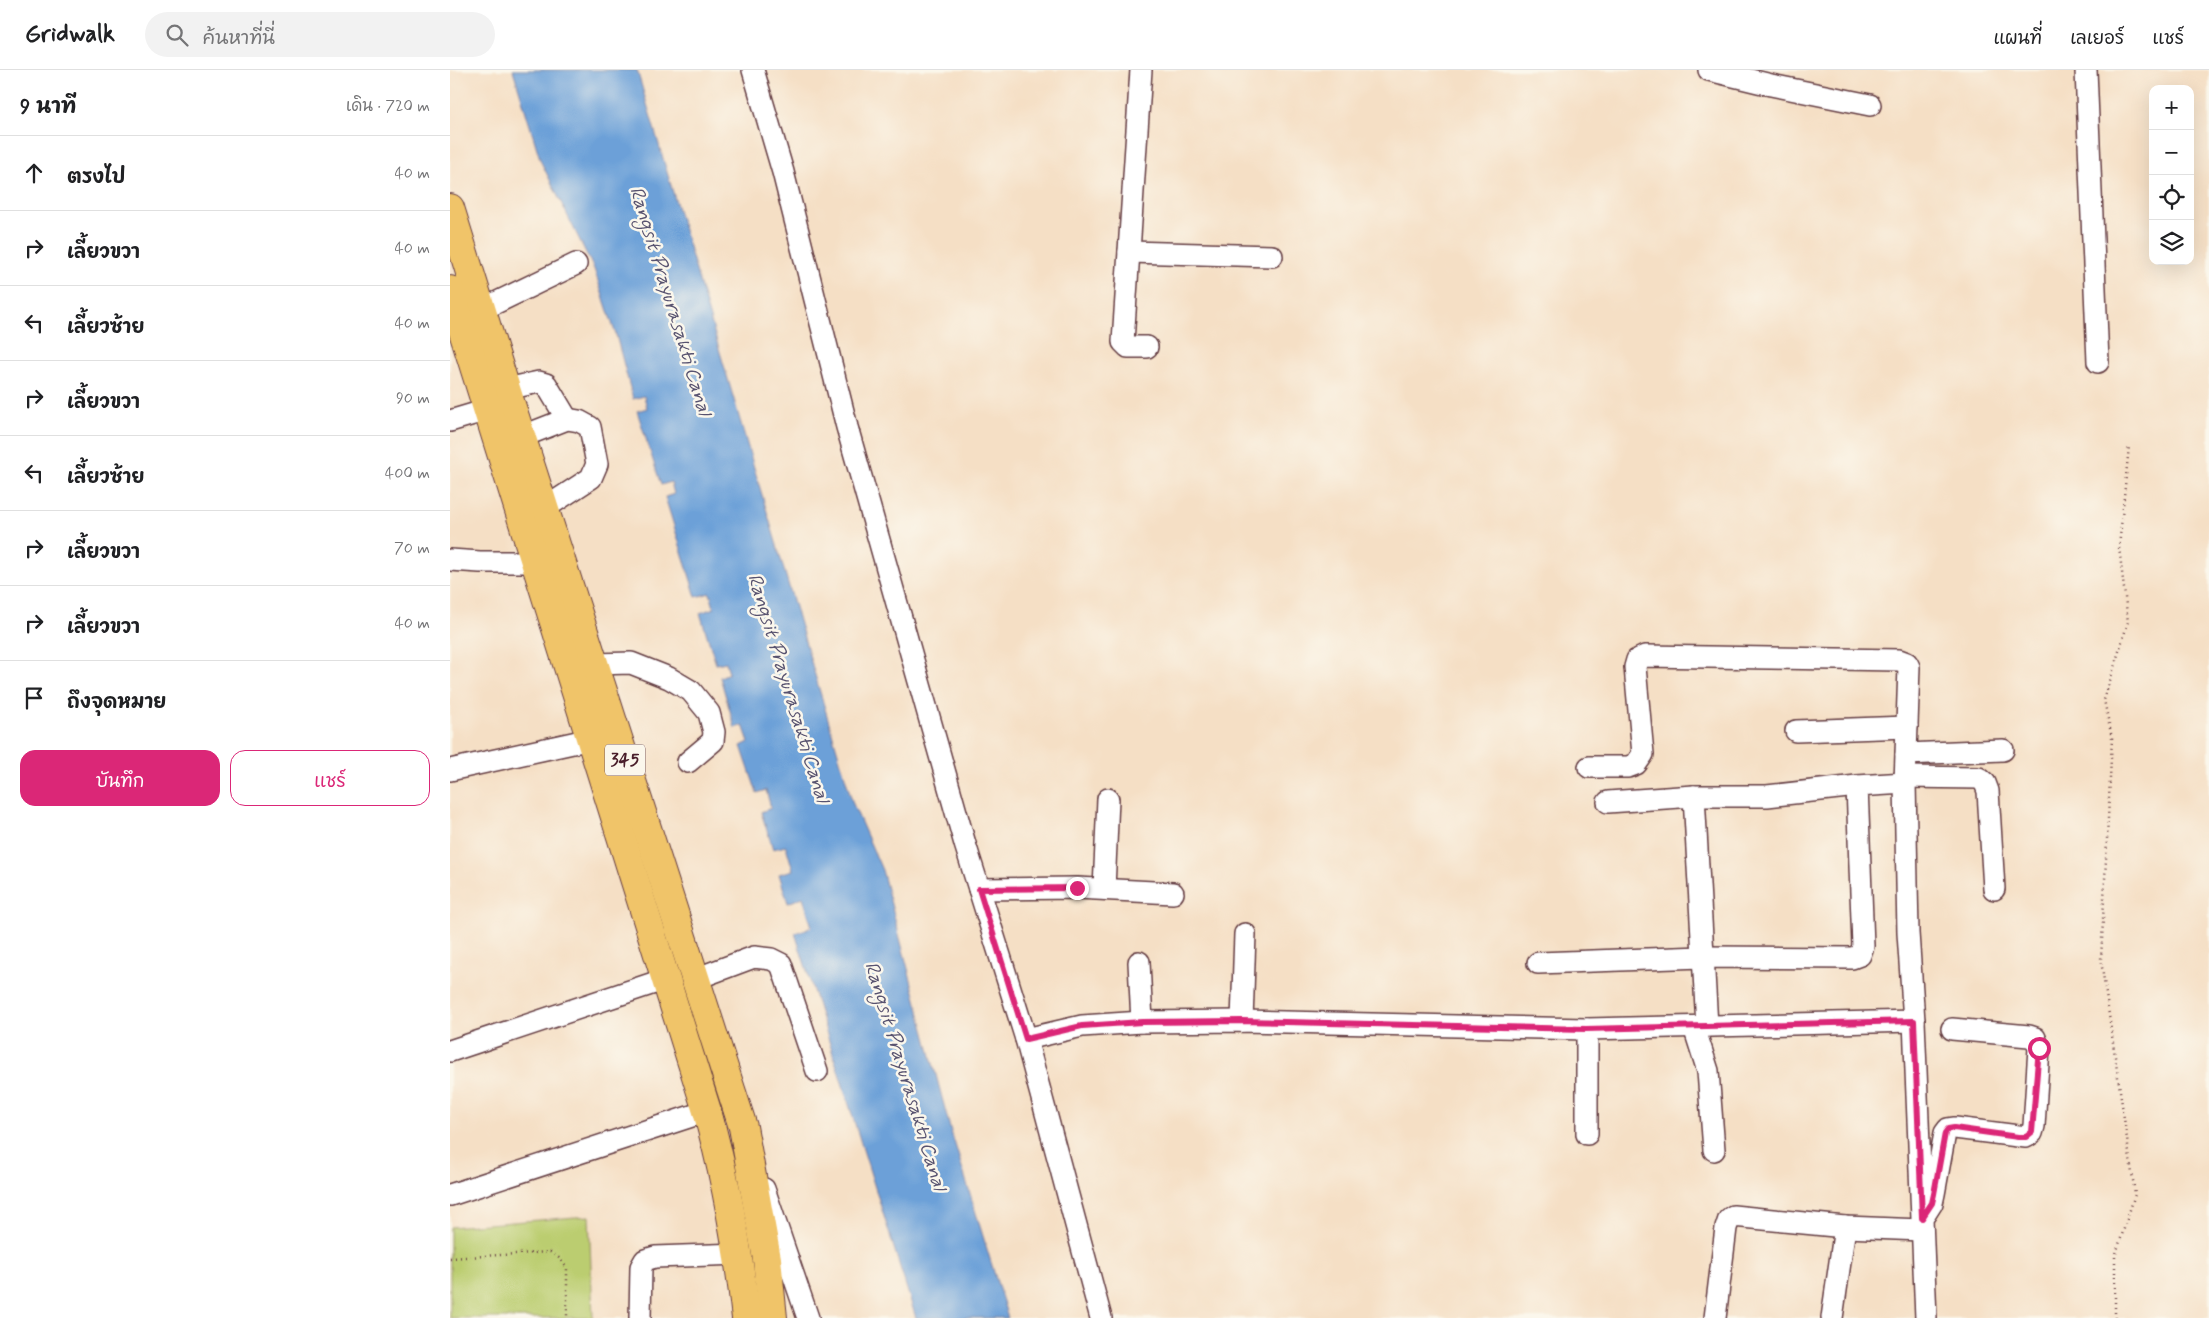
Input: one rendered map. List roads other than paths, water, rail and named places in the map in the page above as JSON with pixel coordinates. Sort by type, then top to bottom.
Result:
[{"type":"main road","name":"345","points":[[450,208],[506,389],[743,1127],[767,1259],[773,1318]]},
{"type":"main road","name":"345","points":[[450,290],[707,1111],[720,1160],[739,1254],[746,1318]]},
{"type":"street","points":[[753,70],[783,172],[847,427],[946,778],[1026,1039],[1100,1318]]},
{"type":"street","points":[[1141,70],[1123,342],[1128,347],[1147,347]]},
{"type":"street","points":[[1709,70],[1870,105]]},
{"type":"street","points":[[2086,70],[2098,362]]},
{"type":"street","points":[[1129,252],[1272,256]]},
{"type":"street","points":[[481,310],[576,264]]},
{"type":"street","points":[[506,389],[539,382],[546,384],[567,419]]},
{"type":"street","points":[[450,421],[487,410]]},
{"type":"street","points":[[522,437],[567,419],[579,421],[590,427],[597,464],[591,478],[545,508]]},
{"type":"street","points":[[450,560],[535,562]]},
{"type":"street","points":[[1589,767],[1628,767],[1636,764],[1643,754],[1635,667],[1637,660],[1645,656],[1904,661],[1909,667],[1905,780],[1908,933],[1914,1021],[1926,1318]]},
{"type":"street","points":[[595,664],[631,662],[669,678],[691,691],[709,713],[714,732],[713,741],[688,762]]},
{"type":"street","points":[[1796,731],[1907,727]]},
{"type":"street","points":[[450,770],[591,739]]},
{"type":"street","points":[[1906,754],[2003,750]]},
{"type":"street","points":[[1608,802],[1694,796],[1767,796],[1905,780],[1979,778],[1986,782],[1988,790],[1994,889]]},
{"type":"street","points":[[1538,963],[1702,957],[1852,958],[1860,955],[1863,946],[1857,786]]},
{"type":"street","points":[[1694,796],[1702,957],[1701,1027],[1708,1071],[1714,1150]]},
{"type":"street","points":[[1104,889],[1108,799]]},
{"type":"street","points":[[979,889],[1077,888],[1174,893]]},
{"type":"street","points":[[1242,1021],[1245,934]]},
{"type":"street","points":[[695,979],[754,957],[771,959],[781,964],[817,1071]]},
{"type":"street","points":[[1140,962],[1142,1022]]},
{"type":"street","points":[[450,1051],[666,979]]},
{"type":"street","points":[[1026,1039],[1082,1026],[1142,1022],[1242,1021],[1586,1029],[1914,1021]]},
{"type":"street","points":[[1586,1029],[1587,1134]]},
{"type":"street","points":[[1922,1224],[1932,1203],[1945,1133],[1948,1129],[1954,1128],[2026,1137],[2032,1132],[2034,1126],[2039,1048],[2035,1038],[1952,1029]]},
{"type":"street","points":[[450,1194],[707,1111]]},
{"type":"street","points":[[743,1127],[808,1318]]},
{"type":"street","points":[[1715,1318],[1726,1228],[1729,1219],[1733,1216],[1845,1227],[1922,1224]]},
{"type":"street","points":[[1832,1318],[1845,1227]]},
{"type":"street","points":[[640,1318],[640,1267],[645,1260],[655,1257],[739,1254]]},
{"type":"water","name":"Rangsit Prayurasakti Canal","points":[[513,70],[637,70],[853,804],[882,870],[950,1128],[1008,1318],[916,1318],[795,933],[812,927],[803,897],[788,903],[779,874],[793,870],[786,846],[773,849],[761,812],[771,808],[766,790],[757,793],[741,746],[749,742],[743,725],[735,728],[720,677],[729,673],[726,662],[716,664],[700,613],[714,608],[710,593],[696,597],[665,497],[674,494],[671,482],[661,485],[637,411],[647,408],[644,396],[633,399],[616,335],[594,269],[541,162]]}]
